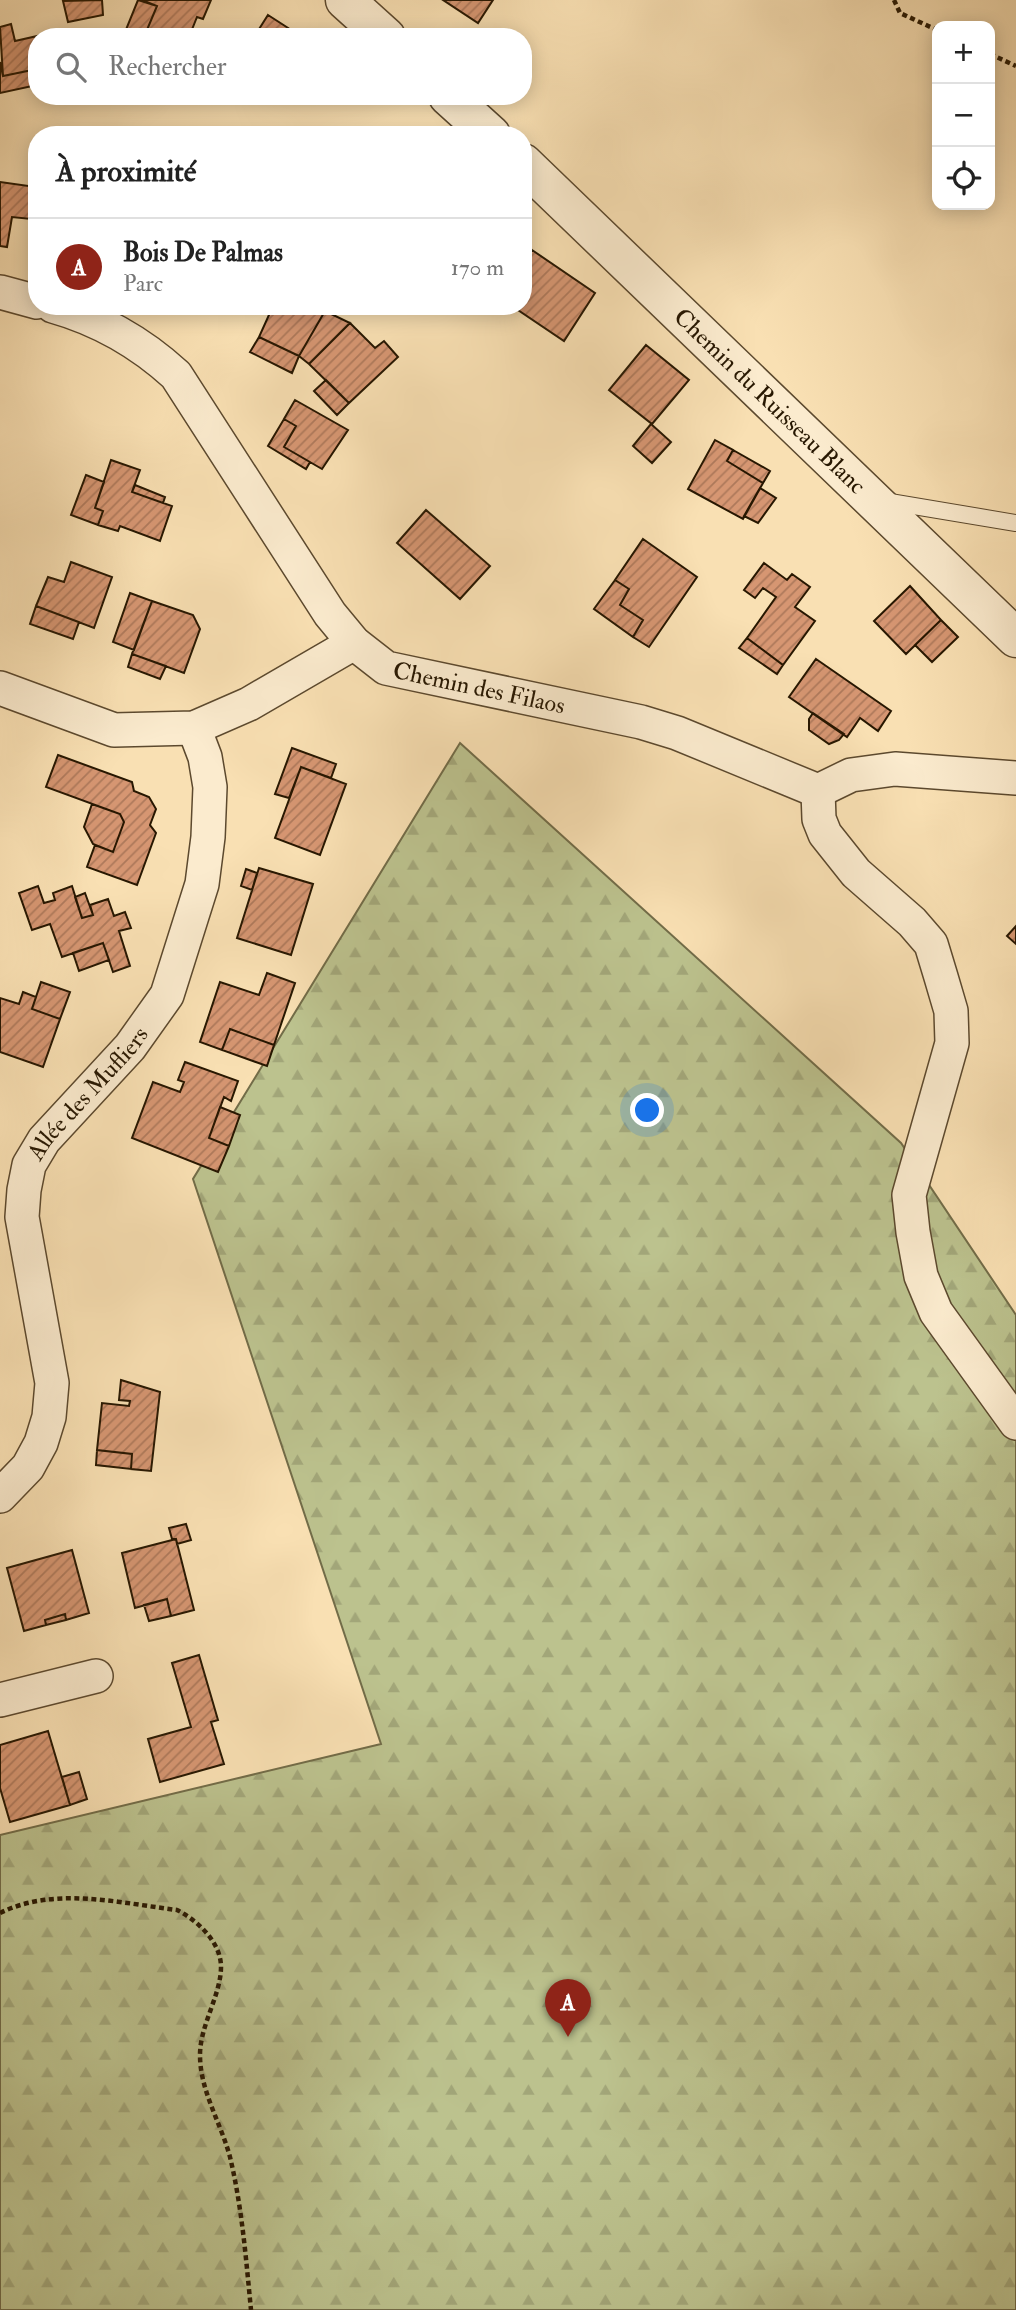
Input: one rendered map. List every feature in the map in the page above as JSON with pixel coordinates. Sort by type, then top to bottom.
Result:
[{"type":"street","points":[[345,0],[376,28]]},
{"type":"street","points":[[458,105],[481,126]]},
{"type":"street","name":"Chemin du Ruisseau Blanc","points":[[532,172],[1016,638]]},
{"type":"street","points":[[0,292],[28,300]]},
{"type":"street","name":"Chemin des Filaos","points":[[75,315],[120,333],[153,354],[176,375],[330,614],[354,643],[386,668],[641,722],[677,733],[818,792]]},
{"type":"street","points":[[0,688],[114,730],[194,728],[249,704],[354,643]]},
{"type":"street","name":"Allée des Mufliers","points":[[0,1496],[28,1467],[49,1417],[52,1383],[22,1217],[23,1190],[29,1165],[44,1140],[130,1047],[167,995],[202,884],[208,838],[210,787],[205,757],[194,728]]},
{"type":"street","points":[[1016,778],[895,769],[851,775],[818,792],[819,819],[825,834],[856,873],[912,922],[931,944],[942,977],[951,1011],[951,1043],[909,1195],[920,1276],[936,1312],[1016,1423]]},
{"type":"street","points":[[0,1700],[96,1676]]},
{"type":"lane","points":[[872,499],[1016,523]]},
{"type":"path","points":[[894,0],[900,13],[932,28]]},
{"type":"path","points":[[995,56],[1016,66]]},
{"type":"path","points":[[0,1913],[26,1903],[68,1897],[177,1910],[193,1918],[214,1945],[221,1966],[203,2030],[200,2056],[204,2082],[228,2151],[239,2194],[251,2310]]},
{"type":"green space","points":[[460,743],[901,1143],[1016,1315],[1016,2310],[0,2310],[0,1835],[381,1744],[193,1179]]},
{"type":"building","points":[[102,0],[103,15],[68,22],[63,1]]},
{"type":"building","points":[[138,0],[157,6],[148,28],[127,28]]},
{"type":"building","points":[[142,0],[211,0],[203,19],[197,17],[193,28],[148,28],[157,6]]},
{"type":"building","points":[[443,0],[493,0],[478,23]]},
{"type":"building","points":[[268,15],[288,28],[260,28]]},
{"type":"building","points":[[11,24],[15,41],[28,38],[28,71],[3,76],[0,27]]},
{"type":"building","points":[[0,62],[3,76],[28,71],[28,87],[0,93]]},
{"type":"building","points":[[0,182],[28,186],[28,219],[12,217],[7,247],[0,246]]},
{"type":"building","points":[[532,250],[595,293],[564,341],[525,315],[532,315]]},
{"type":"building","points":[[269,315],[323,315],[299,356],[259,337]]},
{"type":"building","points":[[323,315],[333,315],[350,323],[309,364],[299,356]]},
{"type":"building","points":[[350,323],[375,348],[384,341],[398,357],[349,403],[309,364]]},
{"type":"building","points":[[259,337],[299,356],[292,373],[250,352]]},
{"type":"building","points":[[646,345],[689,380],[652,424],[609,390]]},
{"type":"building","points":[[326,380],[349,403],[337,415],[314,391]]},
{"type":"building","points":[[295,400],[348,430],[322,469],[284,447],[296,426],[284,419]]},
{"type":"building","points":[[284,419],[296,426],[284,447],[310,462],[306,469],[268,446]]},
{"type":"building","points":[[651,424],[671,442],[652,463],[633,446]]},
{"type":"building","points":[[715,440],[733,450],[727,461],[763,483],[743,519],[688,489]]},
{"type":"building","points":[[733,450],[770,471],[763,483],[727,461]]},
{"type":"building","points":[[111,460],[140,470],[132,492],[172,506],[160,541],[120,526],[118,531],[98,525],[103,511],[95,508]]},
{"type":"building","points":[[86,475],[104,482],[95,508],[103,511],[98,525],[71,515]]},
{"type":"building","points":[[135,485],[165,497],[163,503],[132,492]]},
{"type":"building","points":[[760,488],[776,498],[758,523],[744,516]]},
{"type":"building","points":[[426,510],[490,566],[460,599],[397,543]]},
{"type":"building","points":[[643,539],[697,577],[649,647],[633,637],[643,620],[620,605],[629,589],[615,580]]},
{"type":"building","points":[[71,562],[112,577],[94,628],[36,606],[48,577],[64,582]]},
{"type":"building","points":[[764,563],[787,580],[792,574],[810,587],[795,607],[815,621],[783,665],[747,638],[776,597],[763,588],[755,598],[744,590]]},
{"type":"building","points":[[615,580],[629,589],[620,605],[643,620],[633,637],[594,609]]},
{"type":"building","points":[[910,586],[941,620],[906,654],[874,621]]},
{"type":"building","points":[[130,593],[152,601],[134,650],[113,642]]},
{"type":"building","points":[[152,601],[193,615],[200,629],[184,673],[132,654]]},
{"type":"building","points":[[36,606],[79,622],[73,639],[30,624]]},
{"type":"building","points":[[941,620],[958,637],[932,662],[915,645]]},
{"type":"building","points":[[747,638],[783,665],[777,674],[739,648]]},
{"type":"building","points":[[132,654],[166,666],[160,679],[128,667]]},
{"type":"building","points":[[816,659],[891,711],[878,731],[860,718],[847,737],[789,697]]},
{"type":"building","points":[[813,713],[844,734],[839,740],[829,744],[809,730],[809,719]]},
{"type":"building","points":[[292,748],[336,764],[331,778],[301,767],[289,798],[275,794]]},
{"type":"building","points":[[58,755],[132,782],[134,791],[149,797],[156,809],[150,825],[156,833],[137,885],[87,867],[95,845],[113,852],[124,822],[120,814],[46,787]]},
{"type":"building","points":[[301,767],[346,784],[320,855],[275,838]]},
{"type":"building","points":[[92,804],[120,814],[124,822],[113,852],[93,844],[84,827]]},
{"type":"building","points":[[259,868],[313,884],[291,955],[237,938]]},
{"type":"building","points":[[246,869],[257,873],[252,890],[241,886]]},
{"type":"building","points":[[38,886],[44,903],[55,900],[53,893],[72,886],[82,918],[93,915],[90,905],[108,899],[114,916],[125,912],[131,928],[119,931],[130,966],[113,972],[103,943],[62,957],[50,924],[32,930],[19,893]]},
{"type":"building","points":[[85,893],[93,915],[82,918],[75,897]]},
{"type":"building","points":[[1016,926],[1016,944],[1007,936]]},
{"type":"building","points":[[103,943],[109,960],[79,971],[73,953]]},
{"type":"building","points":[[267,973],[295,983],[274,1045],[230,1029],[222,1050],[200,1042],[220,982],[259,995]]},
{"type":"building","points":[[41,982],[70,992],[60,1019],[32,1009]]},
{"type":"building","points":[[23,992],[36,997],[32,1009],[60,1019],[43,1067],[0,1052],[0,998],[19,1004]]},
{"type":"building","points":[[230,1029],[274,1045],[267,1066],[222,1050]]},
{"type":"building","points":[[185,1062],[238,1081],[231,1101],[224,1097],[209,1138],[229,1146],[218,1172],[132,1138],[153,1082],[180,1092],[184,1082],[178,1080]]},
{"type":"building","points":[[220,1107],[240,1115],[229,1146],[209,1138]]},
{"type":"building","points":[[121,1380],[160,1392],[151,1471],[131,1469],[132,1454],[97,1450],[102,1403],[129,1406],[130,1401],[119,1400]]},
{"type":"building","points":[[97,1450],[132,1454],[131,1469],[96,1465]]},
{"type":"building","points":[[186,1524],[191,1540],[177,1544],[176,1539],[172,1539],[169,1528]]},
{"type":"building","points":[[176,1539],[194,1610],[171,1616],[167,1599],[135,1608],[122,1553]]},
{"type":"building","points":[[72,1550],[89,1613],[66,1620],[65,1614],[45,1620],[46,1625],[24,1631],[7,1568]]},
{"type":"building","points":[[167,1599],[171,1616],[149,1621],[144,1605]]},
{"type":"building","points":[[65,1614],[66,1620],[46,1625],[45,1620]]},
{"type":"building","points":[[199,1655],[218,1720],[211,1722],[224,1764],[160,1782],[148,1739],[191,1727],[172,1663]]},
{"type":"building","points":[[48,1731],[70,1805],[10,1822],[0,1788],[0,1745]]},
{"type":"building","points":[[79,1772],[87,1799],[70,1805],[62,1777]]},
{"type":"place","name":"Bois De Palmas","points":[[568,2037]]}]
